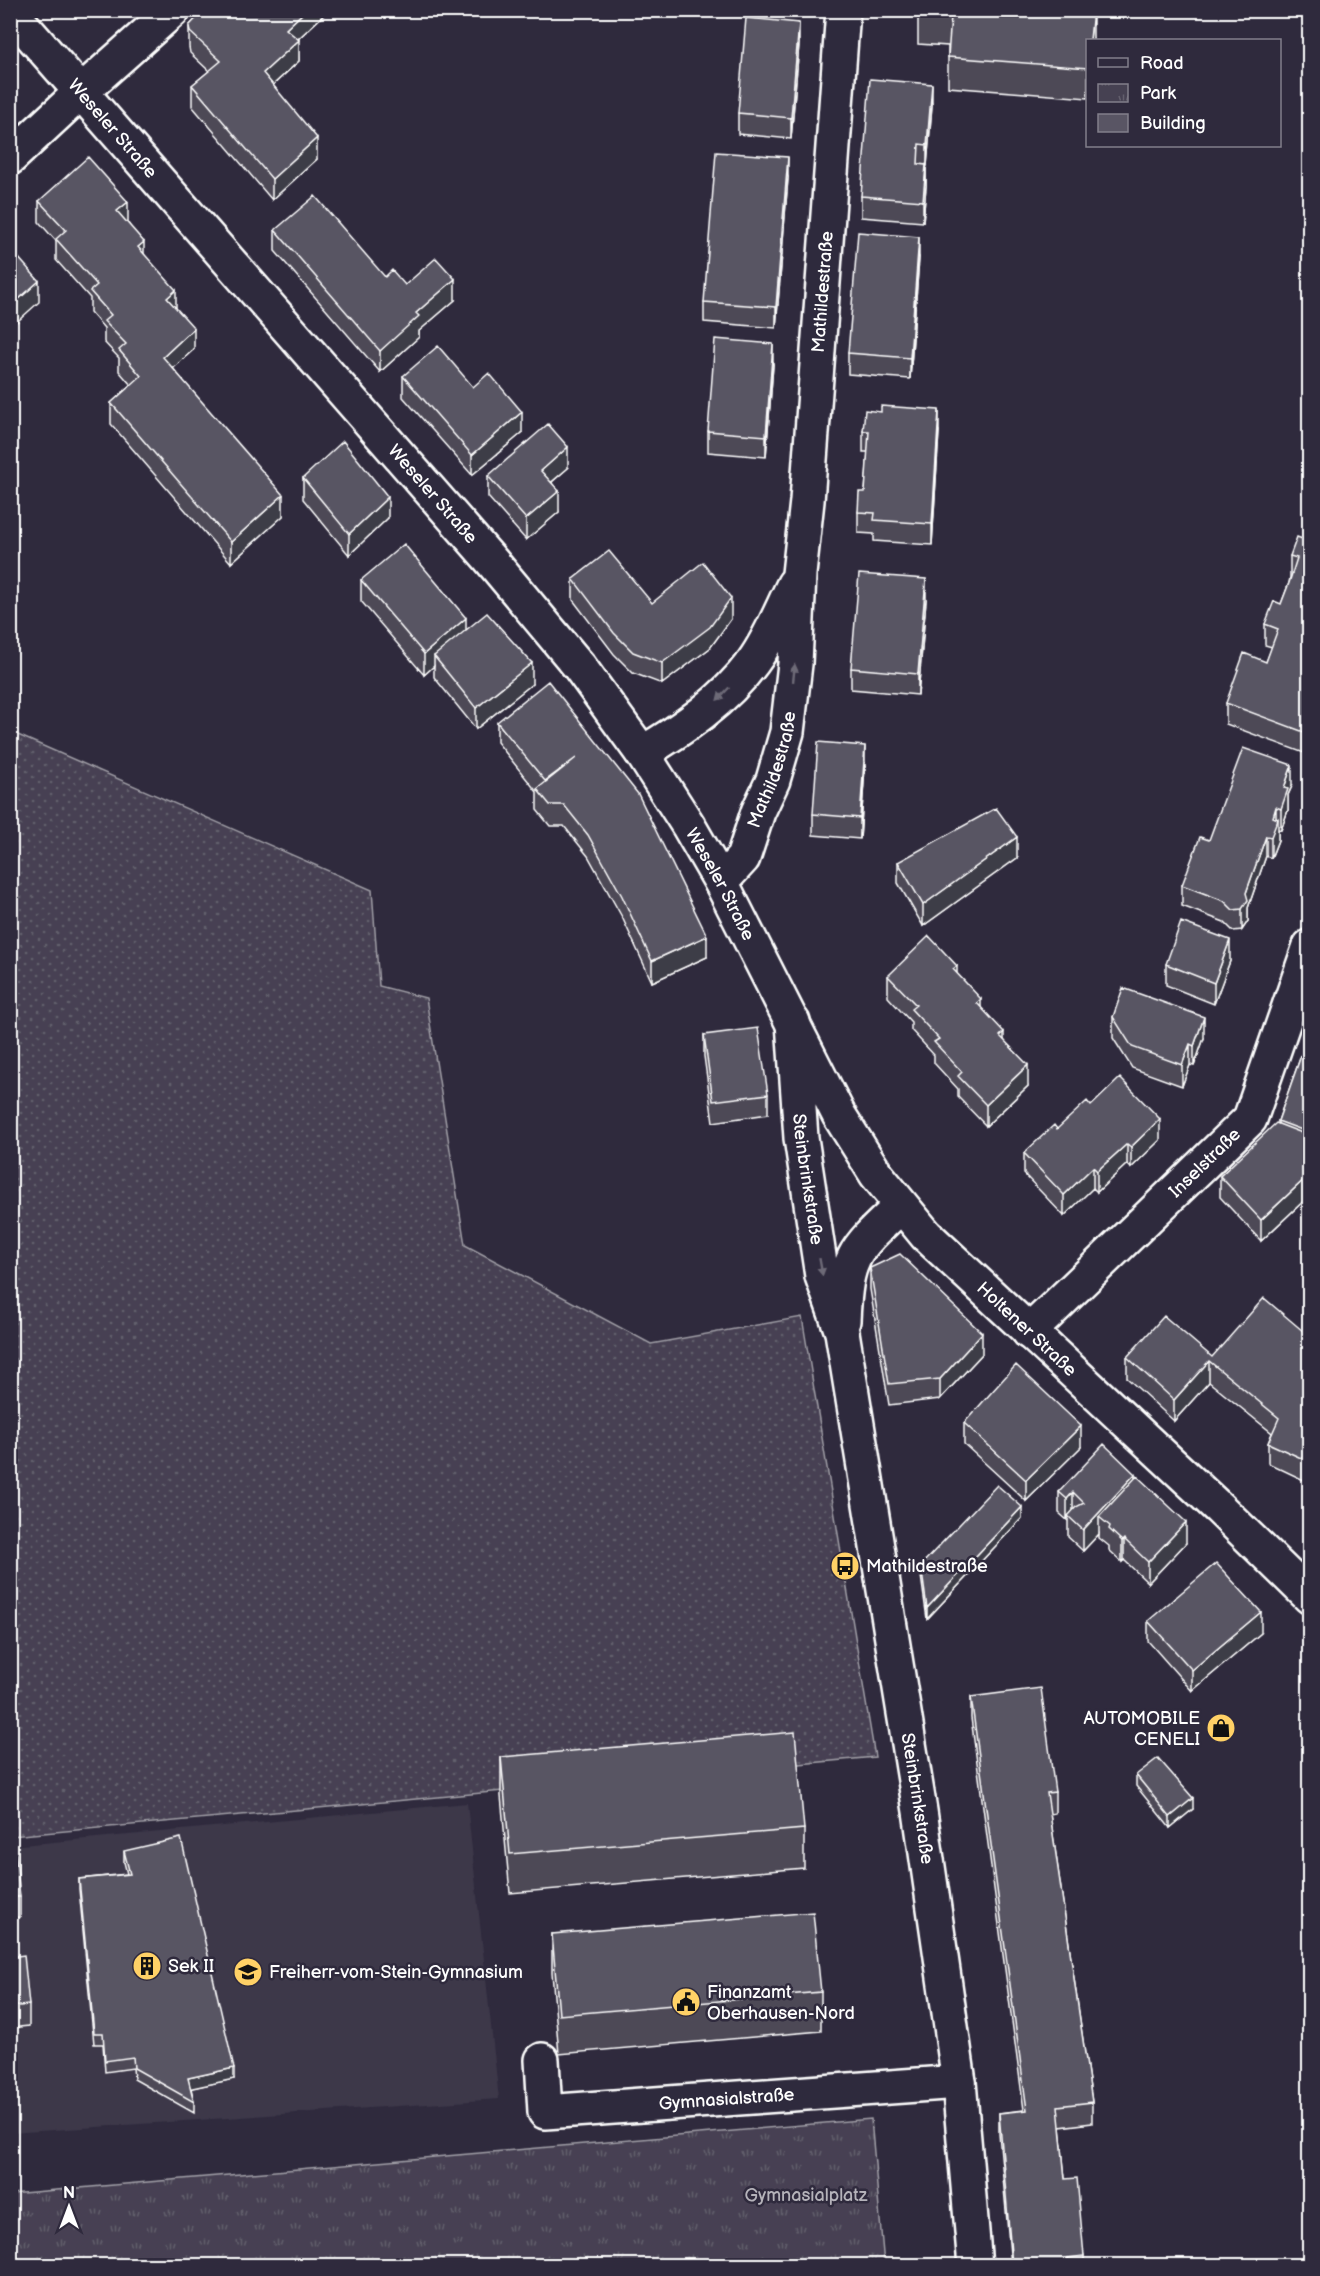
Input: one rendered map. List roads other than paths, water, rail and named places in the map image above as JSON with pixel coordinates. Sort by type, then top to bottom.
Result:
[{"type":"street","points":[[10,158],[173,10]]},
{"type":"street","name":"Mathildestraße","points":[[721,882],[743,858],[758,812],[773,780],[788,732],[795,664],[799,574],[807,501],[843,10]]},
{"type":"street","name":"Weseler Straße","points":[[10,11],[489,558],[579,666],[642,753],[721,882],[793,1022]]},
{"type":"street","name":"Mathildestraße","points":[[642,753],[680,730],[719,699],[753,662],[799,574]]},
{"type":"street","name":"Inselstraße","points":[[1029,1332],[1250,1119],[1310,946]]},
{"type":"street","name":"Holtener Straße","points":[[793,1022],[839,1115],[876,1174],[926,1235],[1219,1508],[1310,1597]]},
{"type":"street","name":"Steinbrinkstraße","points":[[793,1022],[801,1138],[822,1276],[842,1332],[919,1799],[959,2082],[975,2265]]},
{"type":"street","name":"Steinbrinkstraße","points":[[842,1332],[848,1268],[859,1246],[901,1206]]},
{"type":"street","name":"Gymnasialstraße","points":[[542,2060],[545,2112],[959,2082]]},
{"type":"place","name":"Mathildestraße","points":[[845,1566]]},
{"type":"place","name":"AUTOMOBILE CENELI","points":[[1221,1728]]},
{"type":"place","name":"Sek II","points":[[147,1966]]},
{"type":"place","name":"Freiherr-vom-Stein-Gymnasium","points":[[248,1972]]},
{"type":"place","name":"Finanzamt Oberhausen-Nord","points":[[686,2002]]},
{"type":"park label","name":"Gymnasialplatz","points":[[806,2195]]}]
